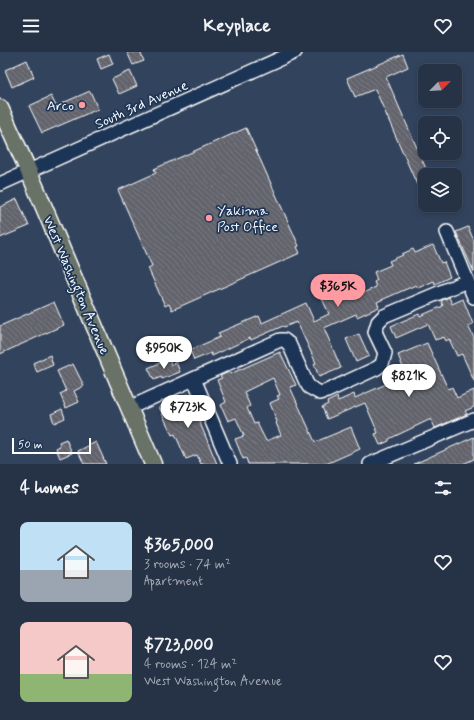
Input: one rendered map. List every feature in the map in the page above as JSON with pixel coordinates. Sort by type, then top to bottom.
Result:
[{"type":"main road","name":"West Washington Avenue","points":[[0,108],[29,172],[152,464]]},
{"type":"street","name":"South 3rd Avenue","points":[[0,184],[295,52]]},
{"type":"street","points":[[447,232],[474,297]]},
{"type":"street","points":[[129,408],[280,340],[284,340],[289,344],[309,386],[320,393],[327,392],[377,368],[382,364],[385,353],[375,332],[378,322],[384,316],[467,281]]},
{"type":"street","points":[[194,379],[230,464]]},
{"type":"street","points":[[370,464],[474,420]]},
{"type":"building","points":[[127,52],[140,52],[144,61],[133,65]]},
{"type":"building","points":[[109,54],[113,64],[101,69],[97,59]]},
{"type":"building","points":[[403,54],[408,67],[386,77],[418,150],[418,160],[422,160],[426,168],[418,168],[418,187],[375,89],[355,97],[347,78]]},
{"type":"building","points":[[27,60],[34,77],[12,87],[5,70]]},
{"type":"building","points":[[130,71],[137,86],[119,94],[112,79]]},
{"type":"building","points":[[90,91],[98,109],[42,133],[29,106],[51,96],[56,106]]},
{"type":"building","name":"Yakima Post Office","points":[[246,128],[299,246],[297,247],[300,253],[172,310],[169,304],[165,306],[148,268],[152,266],[118,190],[156,173],[154,169]]},
{"type":"building","points":[[17,199],[29,226],[0,238],[0,207]]},
{"type":"building","points":[[468,227],[474,241],[474,272],[456,232]]},
{"type":"building","points":[[433,245],[441,263],[444,262],[450,277],[435,284],[434,281],[418,288],[416,285],[377,302],[379,307],[357,317],[356,314],[324,328],[341,368],[319,377],[314,364],[316,363],[297,322],[284,327],[283,326],[251,340],[250,338],[212,356],[211,353],[194,360],[190,350],[220,337],[218,333],[259,316],[262,323],[306,303],[314,321],[329,314],[320,294],[329,290],[331,294],[356,283],[361,294],[376,287],[374,282],[377,280],[374,272],[391,265],[389,261],[413,249],[415,253]]},
{"type":"building","points":[[449,297],[452,304],[463,299],[473,324],[468,326],[474,338],[474,381],[462,354],[457,356],[449,339],[446,341],[444,337],[435,340],[428,324],[396,338],[391,326],[443,306],[441,301]]},
{"type":"building","points":[[54,302],[64,325],[0,354],[0,326]]},
{"type":"building","points":[[359,334],[369,356],[356,362],[346,339]]},
{"type":"building","points":[[427,343],[448,389],[452,387],[457,398],[474,390],[474,407],[465,411],[467,414],[435,428],[431,419],[389,439],[389,441],[380,445],[375,434],[378,433],[365,403],[327,419],[322,407],[328,404],[327,402],[337,397],[338,401],[354,394],[355,398],[406,375],[398,355]]},
{"type":"building","points":[[280,352],[296,385],[290,387],[315,442],[351,427],[360,449],[326,464],[248,464],[246,458],[243,459],[235,439],[244,436],[236,418],[228,421],[221,405],[226,402],[217,380],[222,378],[220,376],[229,372],[230,374]],"holes":[[[273,378],[280,395],[277,396],[279,399],[270,403],[281,435],[266,441],[257,423],[254,424],[247,408],[250,406],[244,392]]]},
{"type":"building","points":[[50,355],[53,365],[37,372],[33,363]]},
{"type":"building","points":[[169,359],[171,365],[176,362],[180,372],[162,379],[161,377],[154,380],[148,368]]},
{"type":"building","points":[[73,364],[84,386],[74,391],[79,402],[66,408],[60,394],[66,391],[57,371]]},
{"type":"building","points":[[188,394],[217,464],[201,464],[197,455],[186,459],[175,434],[172,435],[159,407]]},
{"type":"building","points":[[62,409],[65,418],[54,423],[51,414]]},
{"type":"building","points":[[474,437],[474,459],[463,464],[414,464]]},
{"type":"building","points":[[66,439],[72,453],[60,458],[56,448],[60,446],[59,442]]},
{"type":"building","points":[[96,442],[106,464],[84,464],[78,451]]},
{"type":"place","name":"Arco","points":[[82,105]]},
{"type":"place","name":"Yakima Post Office","points":[[209,218]]}]
